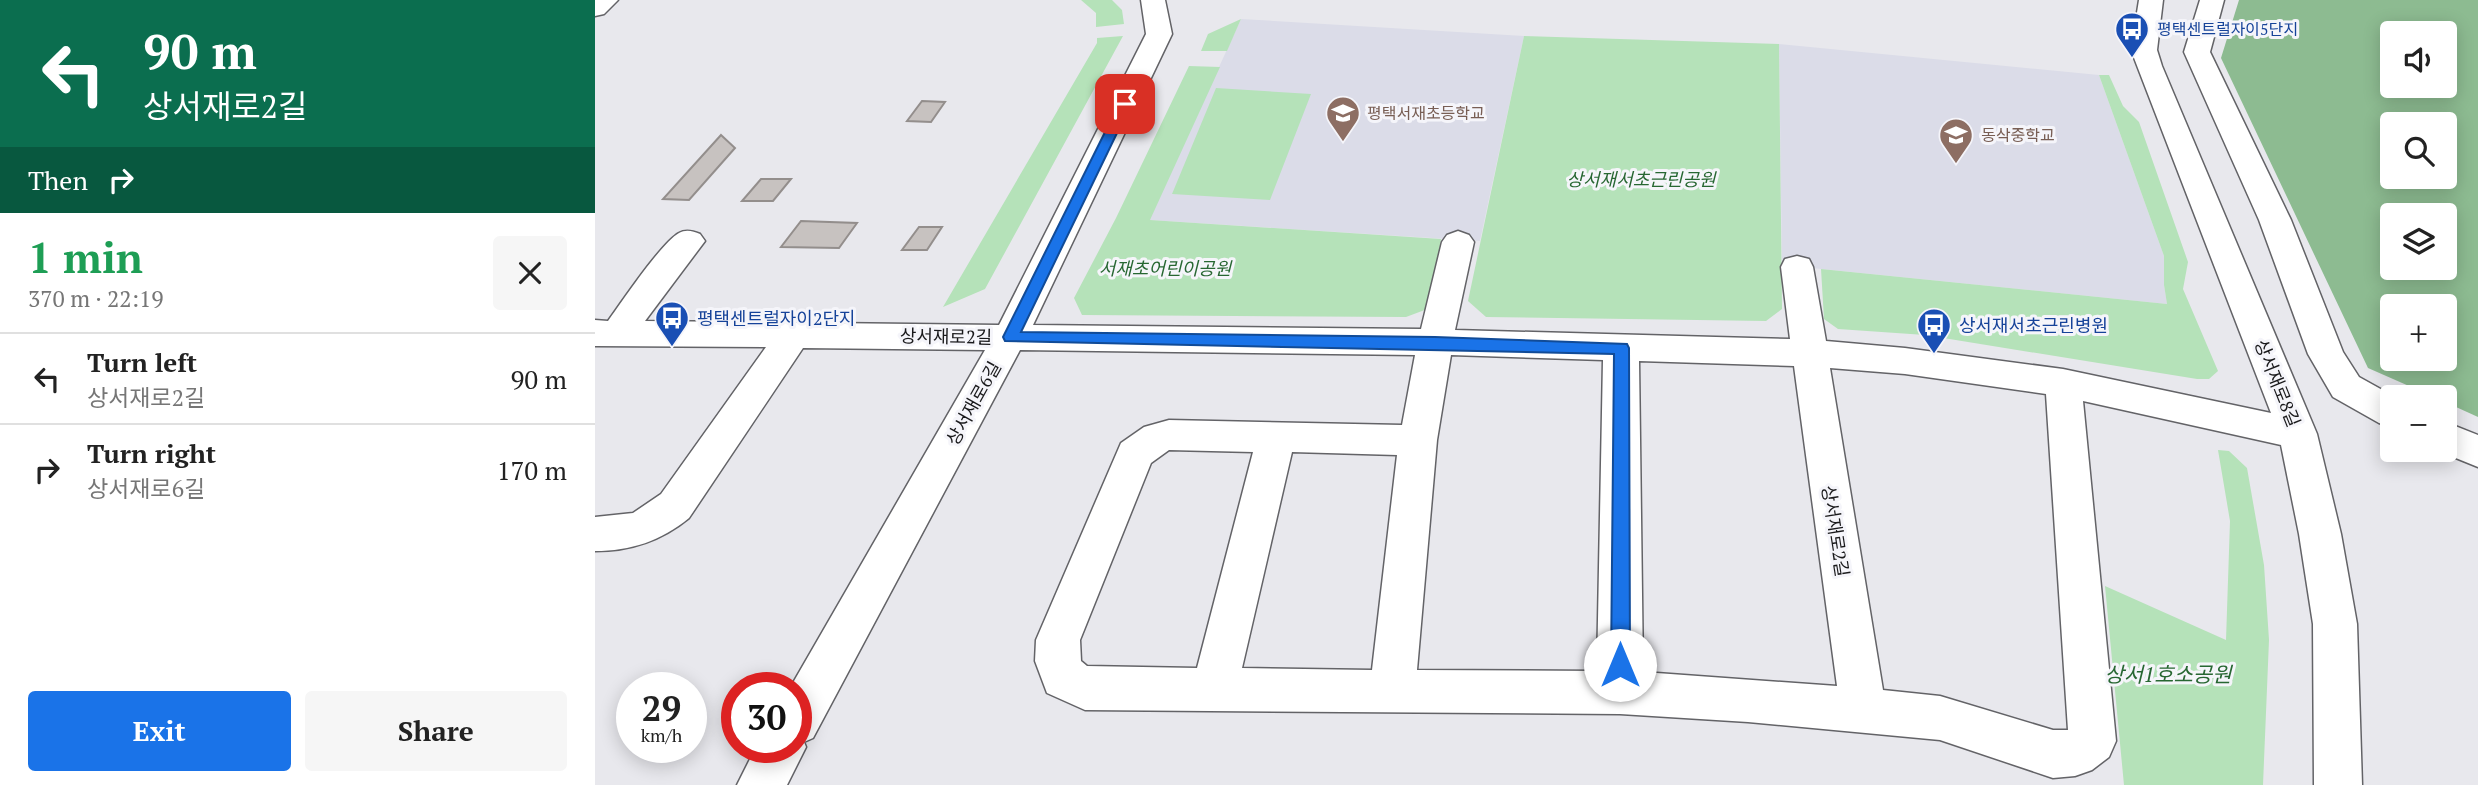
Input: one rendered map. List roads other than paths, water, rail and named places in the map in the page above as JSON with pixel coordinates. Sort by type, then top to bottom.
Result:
[{"type":"street","points":[[595,9],[606,0]]},
{"type":"street","name":"상서재로6길","points":[[812,693],[1010,337],[1159,34],[1153,0]]},
{"type":"street","name":"상서재로8길","points":[[2151,0],[2144,50],[2149,66],[2298,434],[2320,534],[2335,624],[2338,785]]},
{"type":"street","points":[[2212,0],[2197,52],[2275,220],[2326,354],[2346,387],[2380,406]]},
{"type":"street","points":[[606,333],[689,241]]},
{"type":"street","points":[[1392,692],[1418,440],[1435,342],[1458,242]]},
{"type":"street","points":[[1797,267],[1809,353]]},
{"type":"street","name":"상서재로2길","points":[[606,333],[1435,342],[1809,353],[1905,361],[2063,383],[2298,434]]},
{"type":"street","points":[[595,534],[623,534],[639,530],[657,522],[675,506],[794,334]]},
{"type":"street","points":[[1620,692],[1621,348]]},
{"type":"street","name":"상서재로2길","points":[[1809,353],[1863,710]]},
{"type":"street","points":[[1418,440],[1169,435],[1142,446],[1135,454],[1058,640],[1058,662],[1063,678],[1085,688],[1620,692],[1863,710],[1940,718],[2053,754],[2075,753],[2092,741],[2063,383]]},
{"type":"street","points":[[1214,690],[1276,438]]},
{"type":"street","points":[[2457,442],[2478,452]]},
{"type":"street","points":[[761,785],[773,763]]},
{"type":"place","name":"평택센트럴자이5단지","points":[[2132,59]]},
{"type":"place","name":"평택서재초등학교","points":[[1343,143]]},
{"type":"place","name":"동삭중학교","points":[[1956,165]]},
{"type":"place","name":"평택센트럴자이2단지","points":[[672,348]]},
{"type":"place","name":"상서재서초근린병원","points":[[1934,355]]},
{"type":"park label","name":"상서재서초근린공원","points":[[1641,179]]},
{"type":"park label","name":"서재초어린이공원","points":[[1165,268]]},
{"type":"park label","name":"상서1호소공원","points":[[2168,674]]}]
